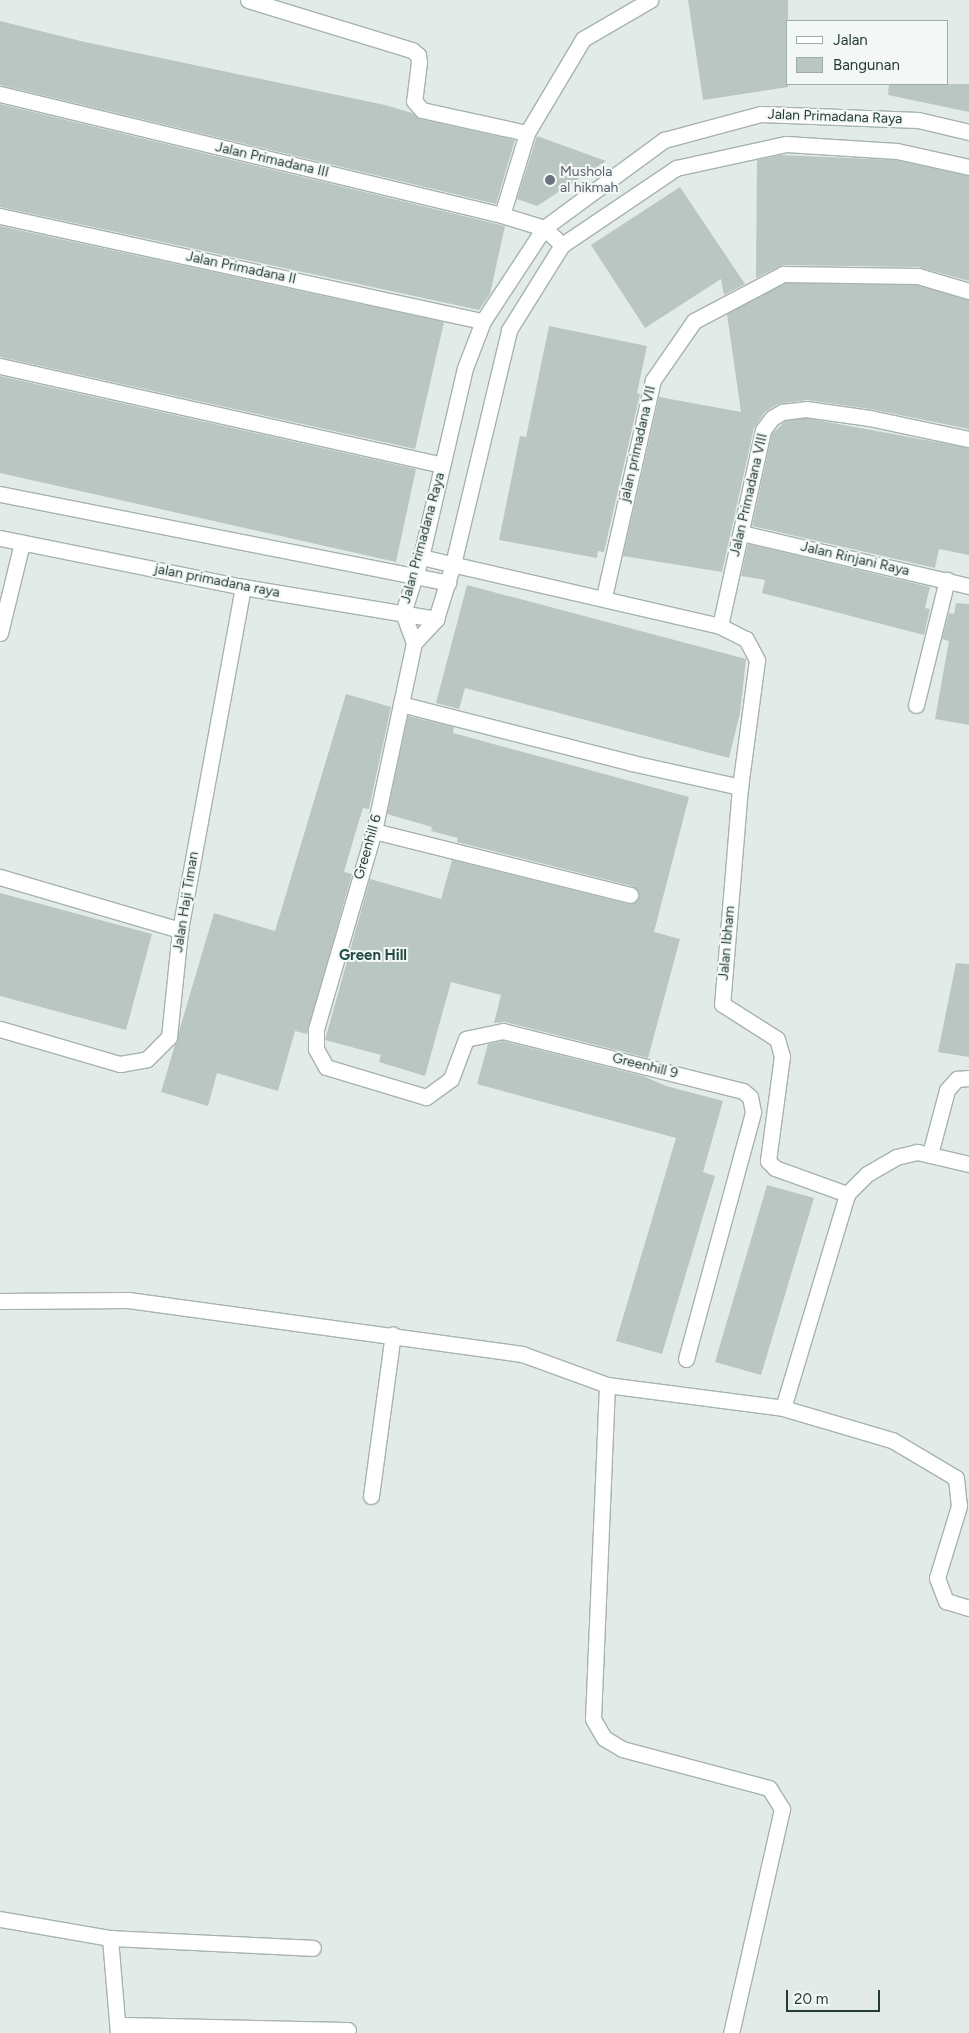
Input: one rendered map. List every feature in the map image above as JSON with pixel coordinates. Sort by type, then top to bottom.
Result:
[{"type":"street","points":[[248,0],[412,50],[418,55],[419,62],[416,106],[422,110],[528,133]]},
{"type":"street","points":[[502,215],[528,133],[583,39],[650,0]]},
{"type":"street","name":"Jalan Primadana III","points":[[0,94],[502,215],[544,228]]},
{"type":"street","name":"Jalan Primadana Raya","points":[[414,643],[403,613],[421,557],[465,368],[483,321],[544,228],[664,140],[761,114],[918,120],[969,132]]},
{"type":"street","points":[[414,643],[436,619],[448,583],[509,330],[562,245],[676,168],[786,144],[897,151],[969,167]]},
{"type":"street","name":"Jalan Primadana II","points":[[0,216],[483,321]]},
{"type":"street","points":[[544,228],[562,245]]},
{"type":"street","name":"jalan primadana VII","points":[[604,597],[653,380],[694,321],[782,274],[918,276],[969,291]]},
{"type":"street","points":[[0,366],[442,464]]},
{"type":"street","name":"Jalan Primadana VIII","points":[[720,626],[763,430],[782,412],[806,409],[842,414],[969,438]]},
{"type":"street","points":[[0,494],[448,583]]},
{"type":"street","name":"Jalan Rinjani Raya","points":[[741,533],[969,586]]},
{"type":"street","name":"jalan primadana raya","points":[[0,538],[243,587],[436,619]]},
{"type":"street","points":[[0,633],[22,543]]},
{"type":"street","name":"Jalan Ibham","points":[[421,557],[604,597],[720,626],[746,639],[757,660],[740,787],[722,1004],[777,1038],[782,1056],[768,1160],[775,1168],[847,1194]]},
{"type":"street","points":[[916,705],[947,580]]},
{"type":"street","name":"Jalan Haji Timan","points":[[0,1028],[120,1064],[147,1059],[169,1037],[180,930],[243,587]]},
{"type":"street","name":"Greenhill 6","points":[[316,1049],[316,1029],[324,996],[374,830],[414,643]]},
{"type":"street","points":[[401,704],[632,763],[740,787]]},
{"type":"street","points":[[374,830],[630,895]]},
{"type":"street","points":[[0,877],[180,930]]},
{"type":"street","name":"Greenhill 9","points":[[316,1049],[326,1067],[426,1097],[451,1079],[466,1039],[504,1031],[743,1091],[750,1098],[753,1112],[686,1359]]},
{"type":"street","points":[[930,1154],[947,1090],[957,1079],[969,1078]]},
{"type":"street","points":[[782,1408],[847,1194],[866,1174],[896,1157],[917,1152],[969,1164]]},
{"type":"street","points":[[0,1301],[128,1300],[393,1334],[522,1354],[607,1385],[782,1408],[892,1440],[962,1476],[959,1506],[937,1578],[946,1601],[969,1608]]},
{"type":"street","points":[[371,1496],[393,1334]]},
{"type":"street","points":[[607,1385],[593,1719],[604,1738],[622,1749],[769,1788],[782,1809],[731,2033]]},
{"type":"street","points":[[0,1919],[110,1938],[313,1948]]},
{"type":"street","points":[[110,1938],[118,2029],[348,2030]]},
{"type":"building","points":[[688,0],[788,0],[788,20],[786,20],[786,85],[788,87],[703,100]]},
{"type":"building","points":[[0,21],[85,42],[385,105],[412,113],[420,119],[515,140],[496,204],[0,85]]},
{"type":"building","points":[[969,84],[969,112],[888,95],[889,85]]},
{"type":"building","points":[[0,104],[505,226],[490,294],[479,310],[0,207]]},
{"type":"building","name":"Mushola al hikmah","points":[[537,136],[606,161],[537,206],[517,199]]},
{"type":"building","points":[[780,155],[896,160],[969,176],[969,281],[918,267],[783,265],[756,278],[757,160]]},
{"type":"building","points":[[680,187],[745,284],[724,295],[721,279],[645,328],[591,245]]},
{"type":"building","points":[[0,226],[444,322],[415,449],[0,357]]},
{"type":"building","points":[[785,283],[917,285],[969,300],[969,429],[870,409],[807,400],[778,404],[765,412],[754,428],[722,572],[623,556],[659,397],[741,412],[727,314]]},
{"type":"building","points":[[549,326],[647,346],[637,393],[640,394],[604,552],[598,551],[597,558],[499,540],[520,436],[526,437]]},
{"type":"building","points":[[0,376],[416,469],[396,562],[0,473]]},
{"type":"building","points":[[806,418],[969,448],[969,555],[939,549],[935,568],[752,526],[772,434],[785,421]]},
{"type":"building","points":[[748,544],[930,587],[925,608],[930,609],[924,635],[762,593],[765,580],[741,576]]},
{"type":"building","points":[[467,585],[746,659],[740,713],[729,758],[465,688],[459,709],[436,703]]},
{"type":"building","points":[[956,603],[969,604],[969,725],[935,719],[949,641],[942,639],[949,613],[954,614]]},
{"type":"building","points":[[346,694],[391,707],[369,809],[363,808],[344,872],[352,874],[307,1034],[295,1031],[278,1091],[217,1073],[208,1106],[161,1092],[214,913],[275,931]]},
{"type":"building","points":[[408,716],[454,727],[453,733],[689,797],[654,932],[680,939],[648,1058],[505,1022],[494,1023],[501,995],[451,982],[425,1076],[379,1062],[381,1055],[325,1040],[370,879],[441,899],[452,860],[628,904],[639,898],[639,892],[632,886],[457,842],[458,838],[431,831],[432,827],[387,814]]},
{"type":"building","points":[[0,893],[152,934],[126,1030],[0,996]]},
{"type":"building","points":[[956,963],[969,964],[969,1057],[938,1052]]},
{"type":"building","points":[[503,1041],[643,1076],[666,1086],[723,1101],[703,1172],[715,1176],[662,1354],[616,1341],[676,1138],[477,1084],[488,1044]]},
{"type":"building","points":[[767,1185],[814,1198],[761,1375],[715,1362]]},
{"type":"place","name":"Mushola al hikmah","points":[[550,180]]},
{"type":"district","name":"Green Hill","points":[[373,956]]}]
